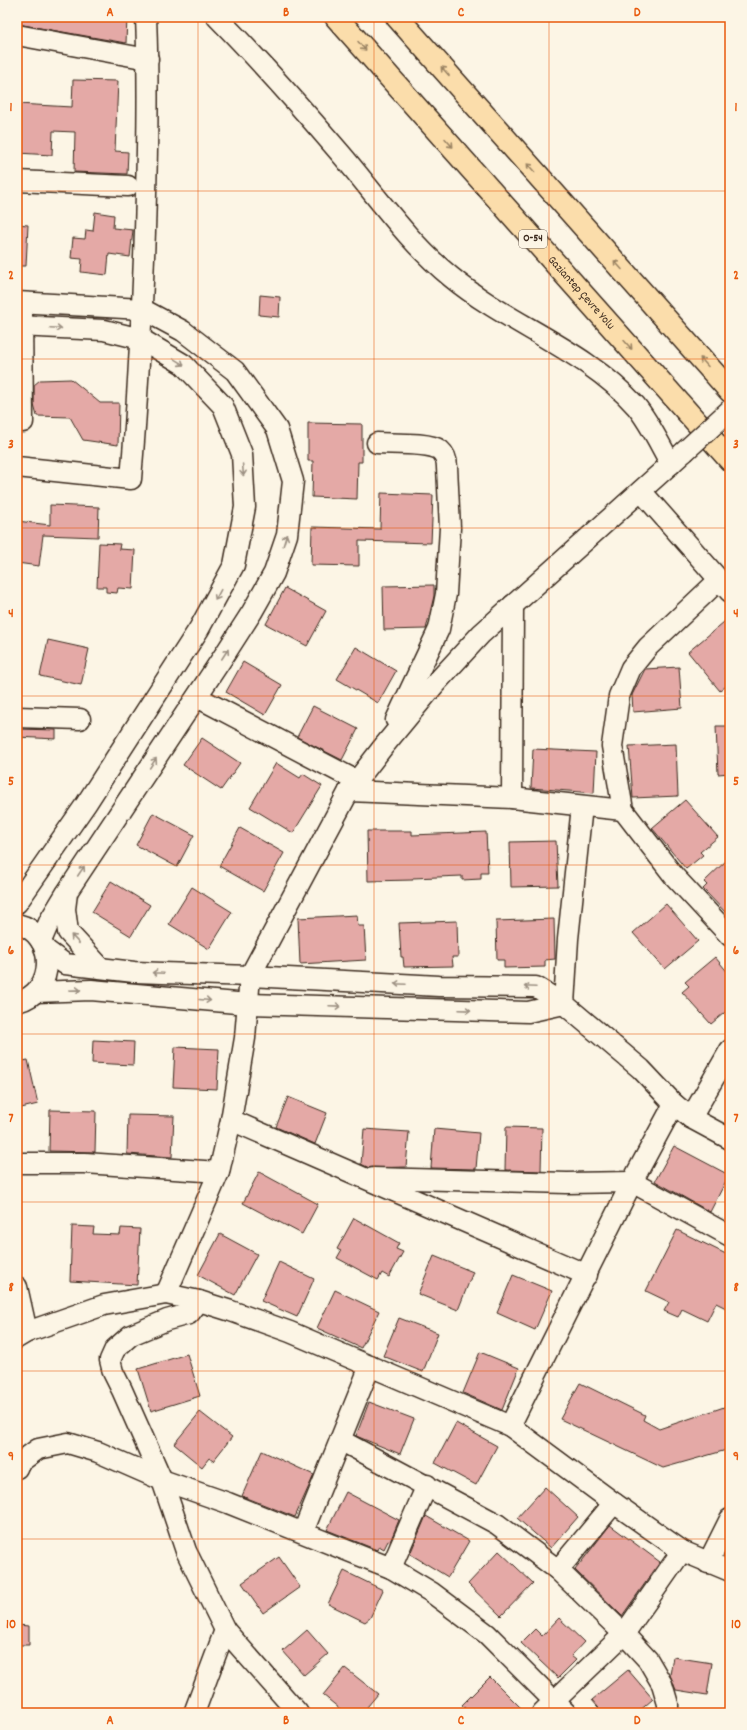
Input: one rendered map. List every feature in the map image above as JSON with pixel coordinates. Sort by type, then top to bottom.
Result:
[{"type":"highway","name":"Gaziantep Çevre Yolu","points":[[336,17],[730,460]]},
{"type":"highway","points":[[397,17],[730,392]]},
{"type":"street","points":[[17,467],[131,479],[142,309],[147,150],[148,59],[146,17]]},
{"type":"street","points":[[217,17],[340,153],[422,250],[451,277],[487,303],[587,362],[616,386],[637,407],[677,458]]},
{"type":"street","points":[[17,35],[148,59]]},
{"type":"street","points":[[17,181],[128,186]]},
{"type":"street","points":[[17,1002],[29,998],[36,992],[46,976],[48,968],[44,945],[50,920],[252,612],[274,573],[287,535],[293,481],[277,429],[235,370],[183,331],[142,309],[19,302],[23,422]]},
{"type":"street","points":[[17,903],[86,804],[199,629],[234,565],[245,507],[242,454],[223,406],[183,364],[141,339],[104,330],[20,326]]},
{"type":"street","points":[[166,1294],[219,1172],[231,1120],[245,1038],[250,976],[353,786],[435,684],[481,634],[730,410]]},
{"type":"street","points":[[377,443],[429,446],[440,450],[446,458],[450,528],[446,594],[439,629],[383,747]]},
{"type":"street","points":[[641,491],[725,586],[648,647],[631,668],[619,696],[612,746],[623,810],[674,876],[730,936]]},
{"type":"street","points":[[512,798],[513,605]]},
{"type":"street","points":[[197,697],[353,786],[512,798],[623,810]]},
{"type":"street","points":[[17,717],[80,719]]},
{"type":"street","points":[[564,1004],[568,939],[582,806]]},
{"type":"street","points":[[67,892],[65,909],[68,932],[101,968]]},
{"type":"street","points":[[17,924],[28,929],[65,964],[134,972],[186,975],[250,976],[438,986],[536,987],[564,1004],[641,1069],[674,1104],[691,1118],[730,1139]]},
{"type":"street","points":[[36,992],[91,990],[248,1004],[528,1012],[564,1004]]},
{"type":"street","points":[[691,1118],[730,1050]]},
{"type":"street","points":[[510,1426],[587,1275],[632,1182],[674,1104]]},
{"type":"street","points":[[231,1120],[587,1275]]},
{"type":"street","points":[[17,1163],[85,1163],[219,1172]]},
{"type":"street","points":[[363,1177],[567,1183],[632,1182],[730,1236]]},
{"type":"street","points":[[17,1288],[22,1335],[104,1305],[166,1294],[199,1301],[290,1332],[510,1426],[682,1551],[730,1571]]},
{"type":"street","points":[[199,1301],[189,1314],[167,1320],[131,1335],[115,1349],[110,1360],[113,1372],[162,1480],[186,1551],[225,1630],[298,1713]]},
{"type":"street","points":[[303,1532],[370,1366]]},
{"type":"street","points":[[340,1440],[497,1524],[558,1570],[624,1634],[648,1660],[662,1684],[668,1704],[668,1713]]},
{"type":"street","points":[[17,1468],[19,1463],[38,1449],[68,1443],[98,1452],[162,1480],[228,1503],[391,1568],[431,1592],[487,1634],[554,1709],[624,1634],[682,1551]]},
{"type":"street","points":[[391,1568],[427,1486]]},
{"type":"street","points":[[558,1570],[614,1503]]},
{"type":"street","points":[[708,1563],[730,1519]]},
{"type":"street","points":[[194,1713],[225,1630]]},
{"type":"building","points":[[17,17],[127,17],[126,43],[17,24]]},
{"type":"building","points":[[73,80],[118,81],[115,151],[128,152],[127,174],[74,172],[75,132],[53,131],[52,155],[17,153],[17,104],[72,107]]},
{"type":"building","points":[[95,212],[114,215],[113,228],[133,230],[130,257],[109,254],[107,275],[81,272],[82,259],[71,258],[73,238],[85,239],[86,230],[93,231]]},
{"type":"building","points":[[17,224],[28,225],[26,266],[17,266]]},
{"type":"building","points":[[260,295],[280,297],[279,317],[259,315]]},
{"type":"building","points":[[71,379],[100,403],[119,403],[118,445],[83,440],[70,417],[37,416],[34,405],[34,385],[40,380]]},
{"type":"building","points":[[308,423],[362,424],[362,462],[358,462],[357,499],[312,497],[313,461],[308,461]]},
{"type":"building","points":[[381,493],[433,495],[431,543],[359,541],[359,566],[311,565],[312,527],[380,529]]},
{"type":"building","points":[[50,505],[99,507],[98,537],[43,535],[39,566],[17,563],[17,521],[50,525]]},
{"type":"building","points":[[99,543],[120,544],[119,549],[135,550],[133,589],[118,588],[117,593],[106,592],[106,587],[97,587]]},
{"type":"building","points":[[434,585],[434,596],[426,629],[384,630],[383,586]]},
{"type":"building","points":[[285,588],[326,611],[307,646],[266,624]]},
{"type":"building","points":[[730,617],[730,683],[720,691],[688,652]]},
{"type":"building","points":[[48,640],[89,649],[81,685],[40,676]]},
{"type":"building","points":[[356,647],[396,671],[378,703],[337,679]]},
{"type":"building","points":[[243,662],[282,685],[265,715],[226,692]]},
{"type":"building","points":[[679,667],[682,708],[633,712],[632,695],[645,669]]},
{"type":"building","points":[[313,706],[358,729],[342,760],[297,737]]},
{"type":"building","points":[[716,726],[730,726],[730,773],[718,774]]},
{"type":"building","points":[[17,729],[56,730],[56,739],[17,737]]},
{"type":"building","points":[[202,738],[240,763],[221,790],[183,765]]},
{"type":"building","points":[[676,744],[678,796],[633,798],[629,746]]},
{"type":"building","points":[[533,749],[596,752],[594,793],[531,788]]},
{"type":"building","points":[[276,763],[300,778],[303,774],[322,786],[293,833],[250,807]]},
{"type":"building","points":[[685,800],[718,837],[700,852],[703,855],[686,869],[652,828]]},
{"type":"building","points":[[153,813],[194,835],[177,867],[136,845]]},
{"type":"building","points":[[240,828],[284,853],[263,891],[219,866]]},
{"type":"building","points":[[367,831],[412,831],[412,835],[486,832],[488,873],[481,873],[481,879],[462,880],[462,876],[413,878],[413,880],[368,881]]},
{"type":"building","points":[[556,841],[558,886],[511,887],[510,842]]},
{"type":"building","points":[[730,857],[730,917],[703,889],[707,885],[704,882]]},
{"type":"building","points":[[111,881],[150,905],[131,936],[92,912]]},
{"type":"building","points":[[192,887],[232,912],[209,949],[169,924]]},
{"type":"building","points":[[666,904],[698,941],[665,969],[633,933]]},
{"type":"building","points":[[357,915],[358,926],[364,926],[366,960],[300,964],[298,918]]},
{"type":"building","points":[[554,919],[555,959],[545,960],[545,967],[504,968],[504,960],[497,960],[496,921]]},
{"type":"building","points":[[457,921],[458,957],[452,957],[453,966],[404,967],[403,957],[401,957],[399,923]]},
{"type":"building","points":[[715,957],[730,975],[730,1008],[711,1024],[682,992],[689,986],[685,982]]},
{"type":"building","points":[[93,1040],[134,1042],[133,1065],[92,1063]]},
{"type":"building","points":[[175,1047],[219,1049],[217,1089],[173,1087]]},
{"type":"building","points":[[28,1060],[38,1104],[17,1109],[17,1062]]},
{"type":"building","points":[[288,1097],[327,1113],[315,1144],[276,1127]]},
{"type":"building","points":[[50,1110],[96,1111],[95,1152],[49,1151]]},
{"type":"building","points":[[128,1115],[174,1116],[172,1157],[127,1154]]},
{"type":"building","points":[[506,1127],[542,1128],[541,1171],[505,1170]]},
{"type":"building","points":[[364,1129],[409,1132],[406,1167],[369,1168],[361,1164]]},
{"type":"building","points":[[434,1129],[479,1133],[476,1169],[431,1168]]},
{"type":"building","points":[[674,1146],[729,1175],[710,1212],[655,1181]]},
{"type":"building","points":[[259,1172],[318,1204],[302,1234],[243,1203]]},
{"type":"building","points":[[354,1218],[399,1243],[396,1249],[403,1252],[389,1277],[382,1273],[378,1280],[337,1258],[341,1251],[337,1249]]},
{"type":"building","points":[[72,1226],[94,1227],[93,1234],[120,1235],[121,1228],[140,1229],[137,1285],[70,1281]]},
{"type":"building","points":[[677,1230],[730,1256],[730,1310],[716,1303],[707,1321],[682,1309],[678,1317],[664,1311],[669,1302],[646,1291]]},
{"type":"building","points":[[220,1234],[257,1254],[235,1295],[198,1275]]},
{"type":"building","points":[[434,1256],[473,1272],[458,1310],[418,1294]]},
{"type":"building","points":[[279,1262],[314,1279],[297,1317],[261,1301]]},
{"type":"building","points":[[513,1275],[552,1291],[535,1330],[497,1313]]},
{"type":"building","points":[[335,1290],[379,1311],[361,1348],[317,1328]]},
{"type":"building","points":[[399,1318],[438,1333],[423,1372],[383,1356]]},
{"type":"building","points":[[480,1352],[519,1368],[502,1410],[463,1393]]},
{"type":"building","points":[[187,1354],[200,1396],[151,1411],[138,1369]]},
{"type":"building","points":[[580,1383],[645,1415],[643,1420],[659,1429],[730,1405],[730,1449],[663,1468],[560,1419]]},
{"type":"building","points":[[369,1402],[414,1419],[400,1454],[356,1436]]},
{"type":"building","points":[[200,1412],[232,1437],[213,1461],[209,1458],[202,1467],[174,1444]]},
{"type":"building","points":[[456,1423],[497,1446],[476,1485],[435,1463]]},
{"type":"building","points":[[262,1451],[314,1475],[295,1517],[242,1496]]},
{"type":"building","points":[[545,1487],[578,1517],[551,1548],[517,1518]]},
{"type":"building","points":[[346,1492],[399,1520],[390,1542],[388,1541],[384,1549],[379,1546],[377,1550],[327,1530]]},
{"type":"building","points":[[426,1516],[469,1541],[448,1577],[410,1554]]},
{"type":"building","points":[[610,1525],[660,1562],[622,1616],[575,1570]]},
{"type":"building","points":[[499,1551],[533,1583],[501,1616],[468,1584]]},
{"type":"building","points":[[279,1557],[300,1587],[263,1613],[242,1583]]},
{"type":"building","points":[[344,1571],[383,1590],[370,1618],[365,1622],[328,1604]]},
{"type":"building","points":[[559,1618],[584,1642],[571,1656],[576,1660],[558,1678],[521,1643],[535,1629],[542,1636]]},
{"type":"building","points":[[17,1625],[29,1626],[29,1645],[17,1645]]},
{"type":"building","points":[[307,1630],[328,1654],[304,1675],[283,1651]]},
{"type":"building","points":[[673,1657],[712,1663],[707,1695],[676,1690],[670,1675]]},
{"type":"building","points":[[345,1668],[378,1694],[362,1713],[345,1713],[323,1695]]},
{"type":"building","points":[[628,1670],[653,1699],[637,1713],[603,1713],[592,1700]]},
{"type":"building","points":[[490,1677],[526,1713],[470,1713],[462,1705]]}]
